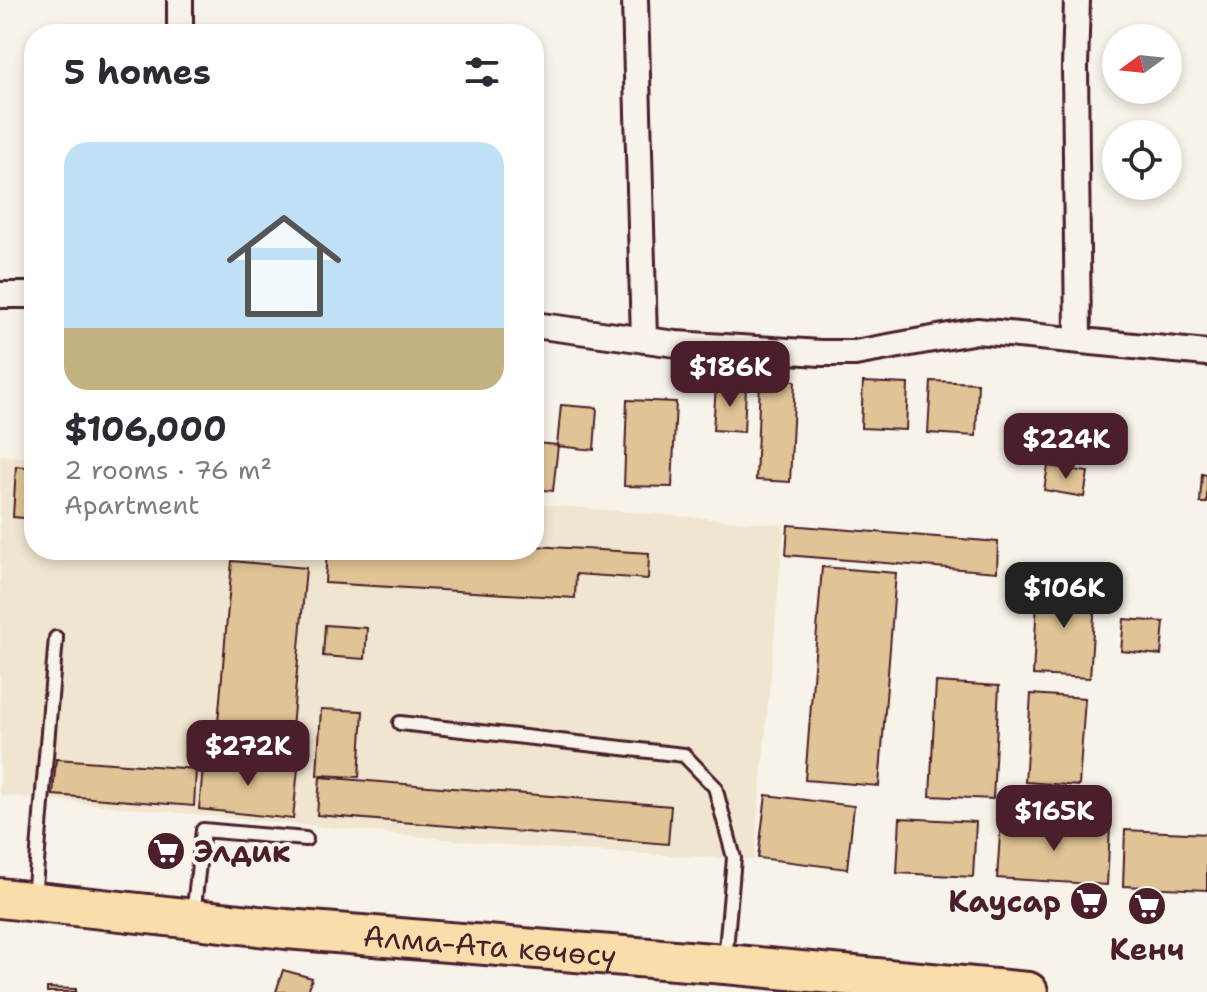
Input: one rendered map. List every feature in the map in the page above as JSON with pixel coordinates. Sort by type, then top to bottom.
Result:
[{"type":"main road","name":"Алма-Ата көчөсү","points":[[17,900],[302,930],[1028,992]]},
{"type":"street","points":[[180,0],[180,24]]},
{"type":"street","points":[[635,0],[644,340]]},
{"type":"street","points":[[1077,0],[1078,340]]},
{"type":"street","points":[[0,295],[24,295]]},
{"type":"street","points":[[544,326],[676,344],[855,353],[977,331],[1207,353]]},
{"type":"lane","points":[[17,900],[56,638]]},
{"type":"lane","points":[[400,723],[684,755],[715,787],[734,858],[725,964]]},
{"type":"lane","points":[[193,918],[203,830],[306,839]]},
{"type":"shaded area","points":[[0,455],[24,457],[24,560],[544,560],[544,505],[784,525],[754,860],[526,847],[0,795]]},
{"type":"building","points":[[760,380],[795,381],[790,482],[756,480]]},
{"type":"building","points":[[931,381],[978,383],[976,436],[928,433]]},
{"type":"building","points":[[863,382],[908,384],[906,430],[861,428]]},
{"type":"building","points":[[716,385],[746,387],[744,432],[713,430]]},
{"type":"building","points":[[627,400],[676,402],[672,487],[624,486]]},
{"type":"building","points":[[561,405],[597,408],[594,450],[557,446]]},
{"type":"building","points":[[544,444],[558,445],[553,491],[544,490]]},
{"type":"building","points":[[16,466],[24,467],[24,518],[13,517]]},
{"type":"building","points":[[1048,466],[1088,472],[1084,497],[1044,490]]},
{"type":"building","points":[[1202,474],[1207,475],[1207,503],[1200,503]]},
{"type":"building","points":[[788,525],[998,542],[997,572],[786,555]]},
{"type":"building","points":[[544,547],[649,553],[648,579],[576,574],[575,598],[325,583],[326,560],[544,560]]},
{"type":"building","points":[[232,561],[306,568],[289,763],[215,757]]},
{"type":"building","points":[[822,567],[896,573],[879,786],[805,780]]},
{"type":"building","points":[[1038,582],[1096,585],[1090,678],[1033,675]]},
{"type":"building","points":[[1124,619],[1164,622],[1161,655],[1121,651]]},
{"type":"building","points":[[325,625],[367,628],[365,659],[323,656]]},
{"type":"building","points":[[936,682],[999,686],[993,799],[930,796]]},
{"type":"building","points":[[1031,694],[1085,698],[1079,786],[1025,782]]},
{"type":"building","points":[[321,709],[363,711],[359,777],[317,775]]},
{"type":"building","points":[[204,758],[298,768],[293,819],[199,809]]},
{"type":"building","points":[[56,759],[196,769],[194,806],[53,795]]},
{"type":"building","points":[[320,777],[671,806],[668,844],[317,815]]},
{"type":"building","points":[[766,795],[854,806],[847,869],[758,858]]},
{"type":"building","points":[[900,818],[976,822],[973,877],[897,873]]},
{"type":"building","points":[[1001,820],[1110,827],[1107,885],[997,878]]},
{"type":"building","points":[[1125,830],[1207,834],[1207,890],[1123,886]]},
{"type":"building","points":[[283,970],[312,978],[308,992],[276,992]]},
{"type":"building","points":[[47,988],[76,989],[76,992],[47,992]]},
{"type":"place","name":"Элдик","points":[[166,851]]},
{"type":"place","name":"Каусар","points":[[1089,901]]},
{"type":"place","name":"Кенч","points":[[1147,906]]}]
